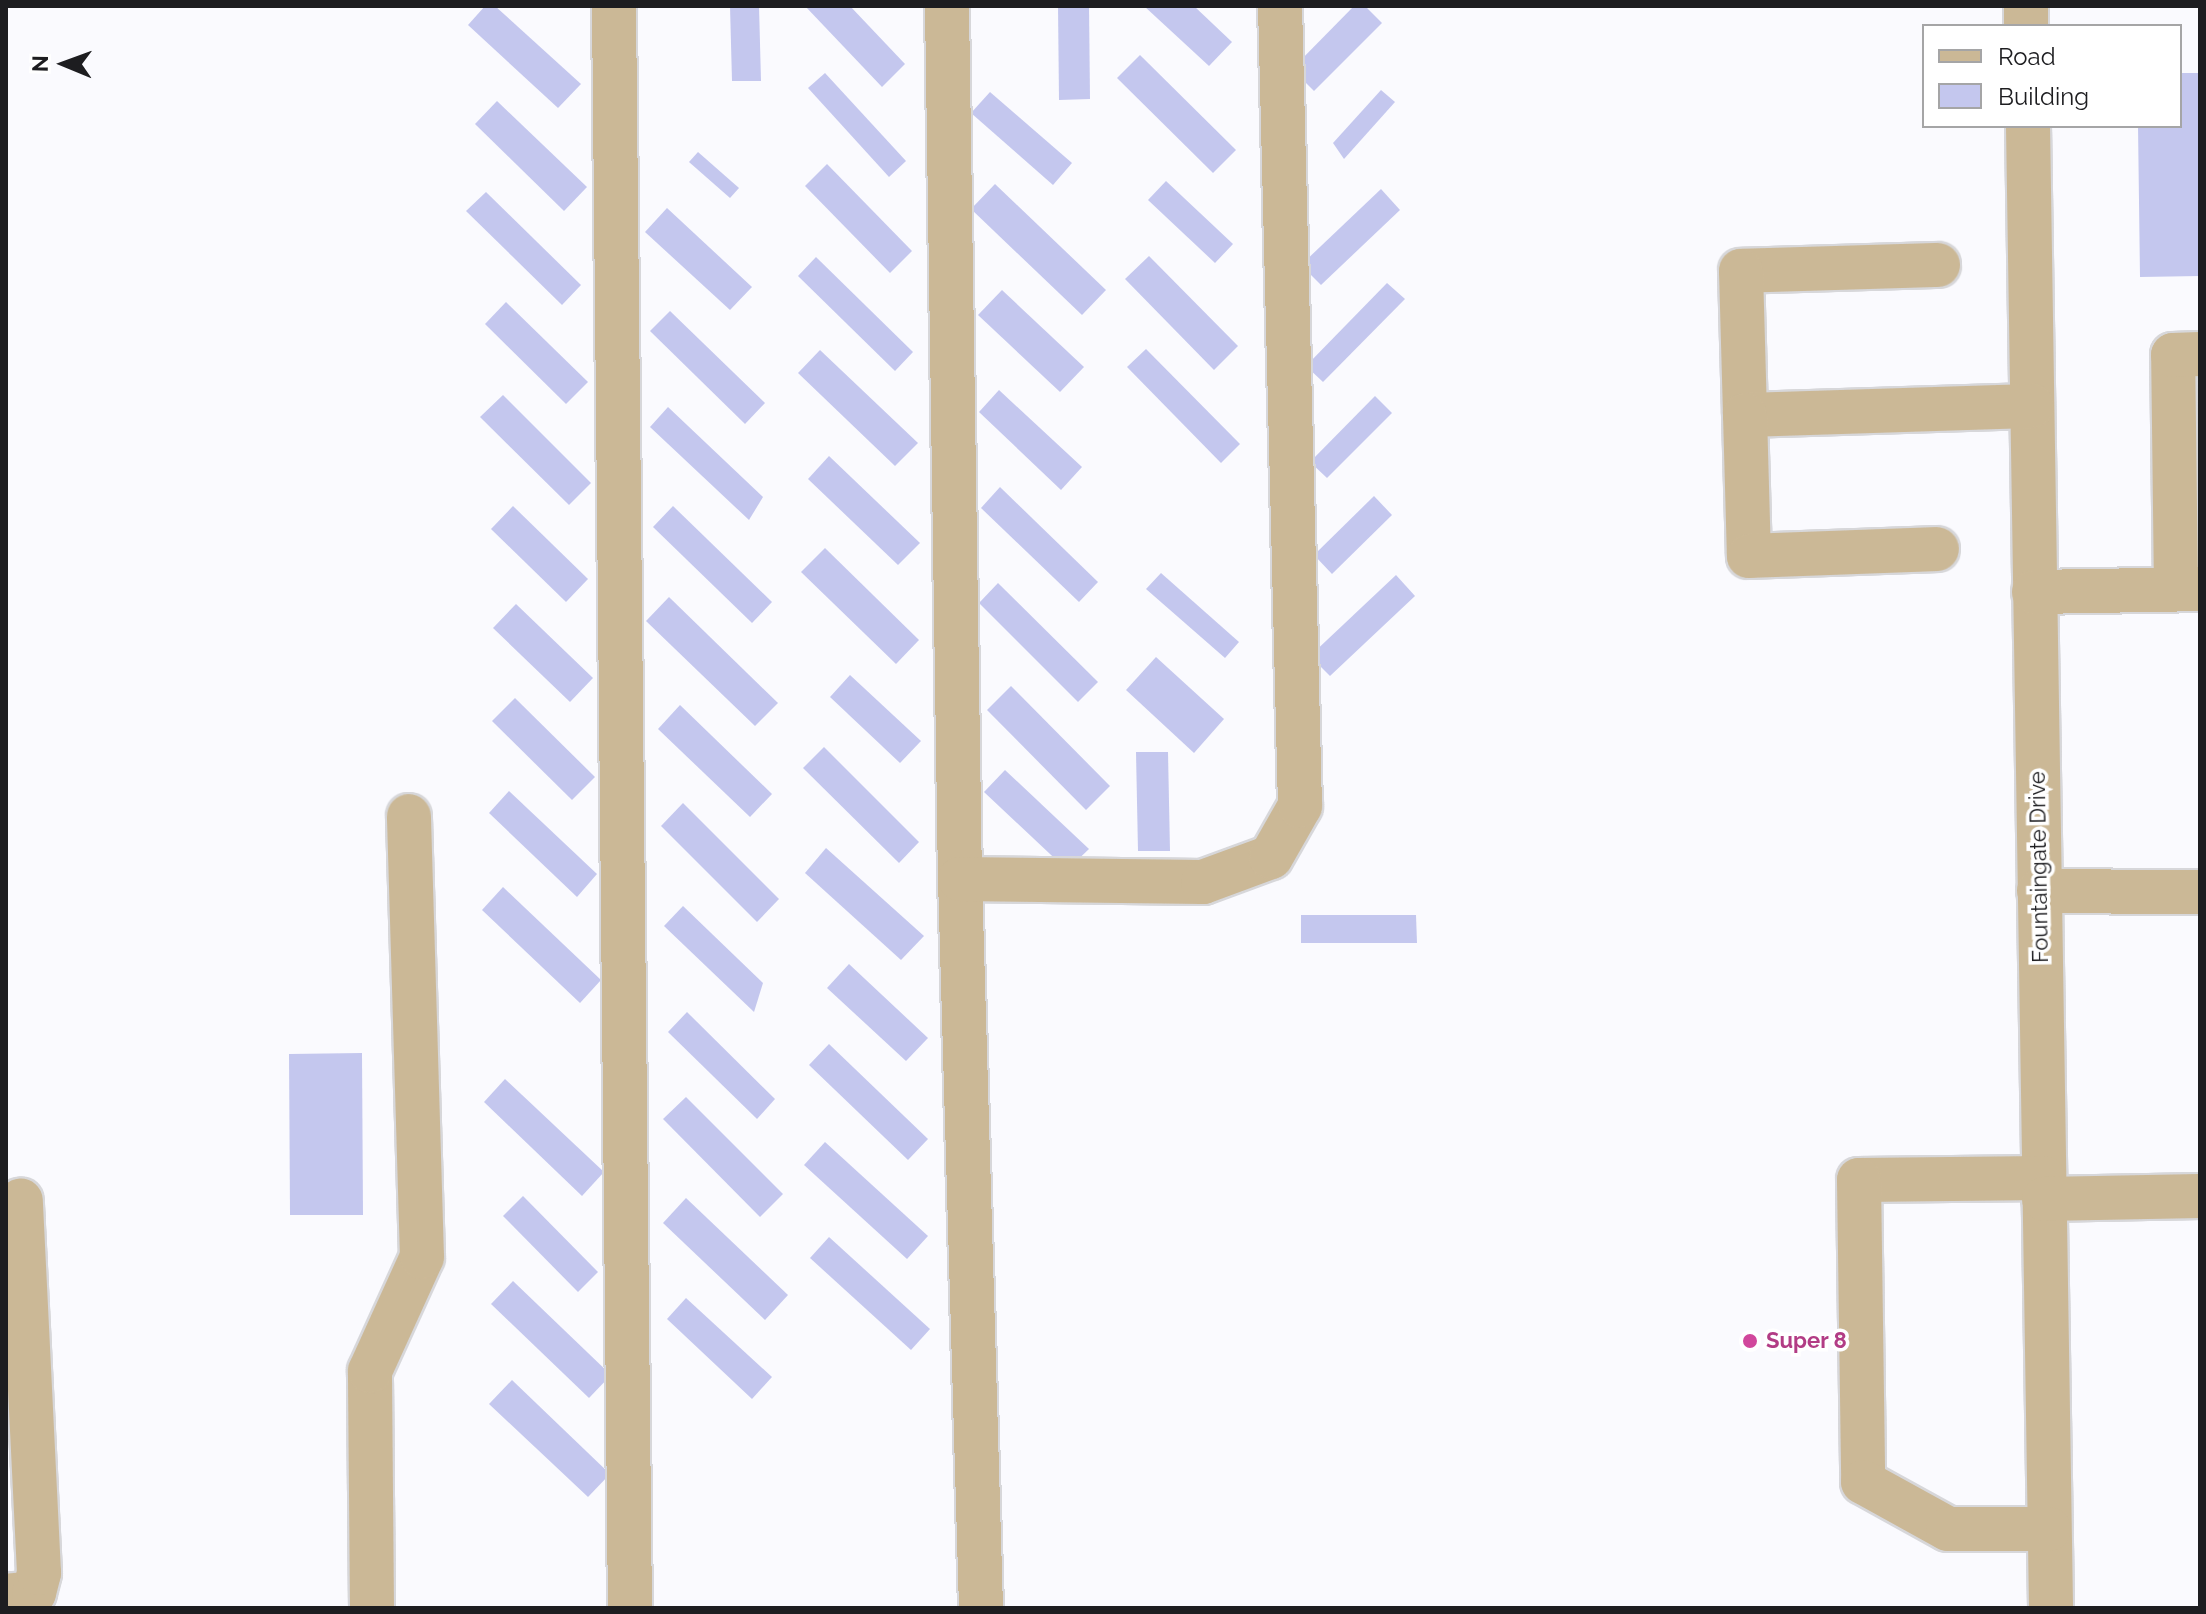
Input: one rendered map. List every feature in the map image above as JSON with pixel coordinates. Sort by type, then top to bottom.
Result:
[{"type":"street","points":[[614,6],[630,1608]]},
{"type":"street","points":[[947,6],[960,879],[981,1608]]},
{"type":"street","points":[[960,879],[1203,882],[1271,857],[1300,806],[1280,6]]},
{"type":"street","name":"Fountaingate Drive","points":[[2028,128],[2051,1608]]},
{"type":"street","points":[[1937,549],[1749,556],[1741,271],[1938,265]]},
{"type":"street","points":[[2034,592],[2188,589],[2173,355],[2200,354]]},
{"type":"street","points":[[1745,415],[2032,406]]},
{"type":"street","points":[[372,1608],[370,1371],[422,1257],[409,816]]},
{"type":"street","points":[[2039,891],[2200,892]]},
{"type":"street","points":[[2049,1529],[1948,1529],[1863,1482],[1859,1180],[2200,1196]]},
{"type":"street","points":[[6,1596],[34,1593],[39,1573],[21,1200]]},
{"type":"building","points":[[485,6],[495,6],[581,84],[558,108],[468,25]]},
{"type":"building","points":[[730,6],[759,6],[761,81],[732,81]]},
{"type":"building","points":[[805,6],[850,6],[905,64],[882,87]]},
{"type":"building","points":[[1058,6],[1089,6],[1090,99],[1059,100]]},
{"type":"building","points":[[1144,6],[1194,6],[1232,42],[1209,66]]},
{"type":"building","points":[[1354,6],[1365,6],[1382,23],[1314,91],[1292,69]]},
{"type":"building","points":[[1140,55],[1236,150],[1213,173],[1117,78]]},
{"type":"building","points":[[825,73],[906,161],[889,177],[808,88]]},
{"type":"building","points":[[2182,73],[2200,73],[2200,276],[2140,277],[2138,128],[2182,128]]},
{"type":"building","points":[[1381,90],[1395,102],[1344,159],[1333,143]]},
{"type":"building","points":[[990,92],[1072,163],[1053,185],[971,113]]},
{"type":"building","points":[[497,101],[587,187],[564,211],[475,124]]},
{"type":"building","points":[[698,152],[739,188],[730,198],[689,162]]},
{"type":"building","points":[[827,164],[912,251],[890,273],[805,186]]},
{"type":"building","points":[[1166,181],[1233,244],[1215,263],[1148,200]]},
{"type":"building","points":[[995,184],[1106,290],[1082,315],[971,209]]},
{"type":"building","points":[[1381,189],[1400,210],[1321,285],[1301,265]]},
{"type":"building","points":[[486,192],[581,285],[562,305],[466,211]]},
{"type":"building","points":[[667,208],[752,287],[730,310],[645,232]]},
{"type":"building","points":[[1149,256],[1238,346],[1214,370],[1125,279]]},
{"type":"building","points":[[816,257],[913,352],[895,371],[798,276]]},
{"type":"building","points":[[1387,283],[1405,299],[1323,382],[1306,366]]},
{"type":"building","points":[[1002,290],[1084,367],[1060,392],[978,315]]},
{"type":"building","points":[[506,302],[588,382],[566,404],[485,324]]},
{"type":"building","points":[[670,311],[765,403],[745,424],[650,331]]},
{"type":"building","points":[[1146,349],[1240,444],[1221,463],[1127,367]]},
{"type":"building","points":[[820,350],[918,443],[895,466],[798,373]]},
{"type":"building","points":[[999,390],[1082,467],[1061,490],[979,412]]},
{"type":"building","points":[[503,395],[591,483],[569,505],[480,417]]},
{"type":"building","points":[[1375,396],[1392,413],[1327,478],[1310,462]]},
{"type":"building","points":[[668,407],[763,497],[749,520],[650,427]]},
{"type":"building","points":[[829,456],[920,543],[898,565],[808,479]]},
{"type":"building","points":[[1000,487],[1098,582],[1079,602],[981,508]]},
{"type":"building","points":[[1374,496],[1392,515],[1332,574],[1314,555]]},
{"type":"building","points":[[513,506],[588,579],[566,602],[491,529]]},
{"type":"building","points":[[673,506],[772,602],[752,623],[653,527]]},
{"type":"building","points":[[825,548],[919,640],[896,664],[801,572]]},
{"type":"building","points":[[1161,573],[1239,642],[1225,658],[1146,589]]},
{"type":"building","points":[[1396,575],[1415,596],[1330,676],[1310,656]]},
{"type":"building","points":[[998,583],[1098,682],[1078,702],[979,603]]},
{"type":"building","points":[[669,597],[778,703],[755,726],[646,621]]},
{"type":"building","points":[[516,604],[593,678],[570,702],[493,628]]},
{"type":"building","points":[[1156,657],[1224,719],[1194,753],[1126,690]]},
{"type":"building","points":[[850,675],[921,741],[900,763],[830,697]]},
{"type":"building","points":[[1011,686],[1110,786],[1086,810],[987,710]]},
{"type":"building","points":[[515,698],[595,777],[572,800],[492,721]]},
{"type":"building","points":[[680,705],[772,794],[750,817],[658,729]]},
{"type":"building","points":[[824,747],[919,842],[899,863],[803,768]]},
{"type":"building","points":[[1136,752],[1168,752],[1170,851],[1138,851]]},
{"type":"building","points":[[1005,770],[1089,849],[1067,870],[984,792]]},
{"type":"building","points":[[509,791],[597,874],[577,897],[489,813]]},
{"type":"building","points":[[683,803],[779,899],[757,922],[661,826]]},
{"type":"building","points":[[826,848],[924,936],[901,960],[805,873]]},
{"type":"building","points":[[503,887],[601,980],[580,1003],[482,910]]},
{"type":"building","points":[[683,906],[763,983],[754,1012],[664,926]]},
{"type":"building","points":[[1301,915],[1416,915],[1417,943],[1301,943]]},
{"type":"building","points":[[849,964],[928,1038],[906,1061],[827,988]]},
{"type":"building","points":[[687,1012],[775,1099],[757,1119],[668,1032]]},
{"type":"building","points":[[829,1044],[928,1139],[908,1160],[809,1065]]},
{"type":"building","points":[[362,1053],[363,1215],[290,1215],[289,1054]]},
{"type":"building","points":[[505,1079],[604,1172],[582,1196],[484,1102]]},
{"type":"building","points":[[686,1097],[783,1194],[760,1217],[663,1119]]},
{"type":"building","points":[[825,1142],[928,1236],[907,1259],[804,1165]]},
{"type":"building","points":[[523,1196],[598,1272],[578,1292],[503,1216]]},
{"type":"building","points":[[686,1198],[788,1295],[765,1320],[663,1223]]},
{"type":"building","points":[[829,1237],[930,1329],[911,1350],[810,1258]]},
{"type":"building","points":[[513,1281],[611,1375],[589,1398],[491,1304]]},
{"type":"building","points":[[686,1298],[772,1377],[752,1399],[667,1319]]},
{"type":"building","points":[[512,1380],[610,1474],[588,1497],[489,1404]]},
{"type":"place","name":"Super 8","points":[[1750,1341]]}]
